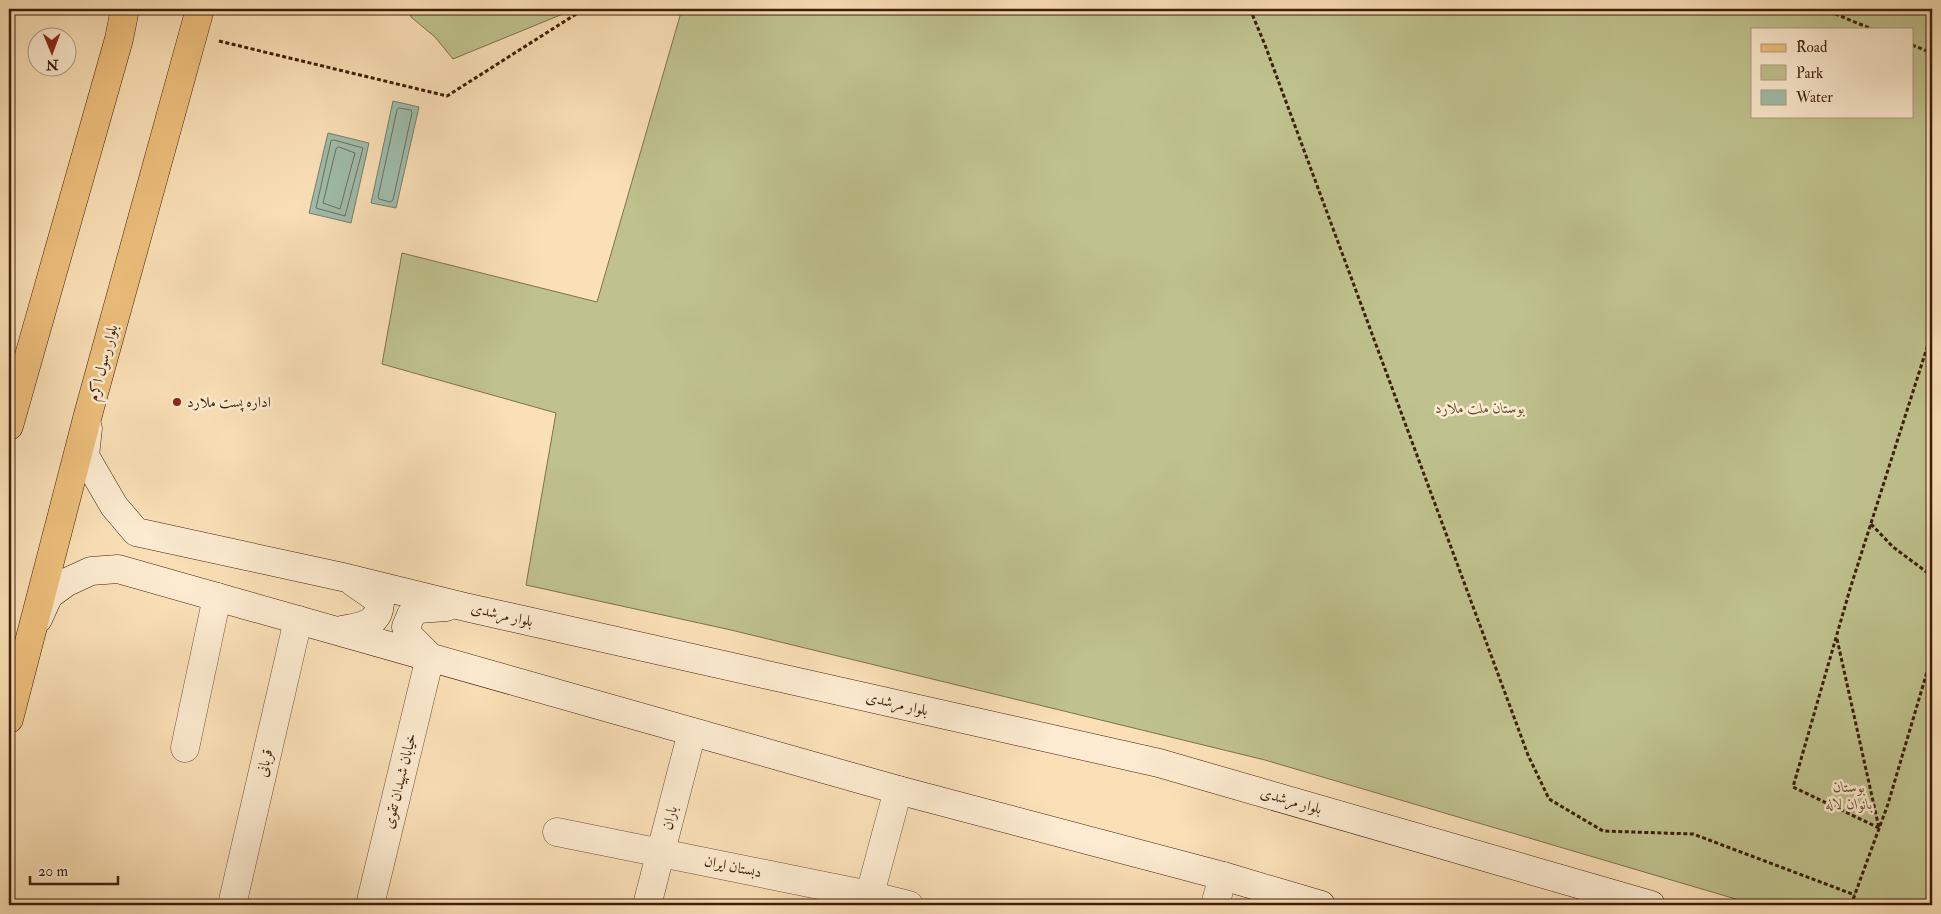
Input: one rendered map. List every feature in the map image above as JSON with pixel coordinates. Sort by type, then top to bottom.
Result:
[{"type":"main road","points":[[9,426],[127,9]]},
{"type":"main road","name":"بلوار رسول اکرم","points":[[9,718],[89,411],[197,22]]},
{"type":"main road","name":"بلوار مرشدی","points":[[89,411],[85,456],[114,506],[136,532],[347,578],[466,607],[1158,763],[1651,905]]},
{"type":"main road","points":[[29,640],[49,595],[67,582],[90,571],[118,569],[898,790],[1223,876],[1321,905]]},
{"type":"main road","points":[[336,631],[373,621],[380,612],[380,602],[347,578]]},
{"type":"main road","points":[[185,748],[217,597]]},
{"type":"main road","points":[[430,658],[409,636],[406,627],[410,615],[418,609],[466,607]]},
{"type":"main road","name":"قربانی","points":[[232,905],[298,620]]},
{"type":"main road","name":"خیابان شهیدان تقوی","points":[[370,905],[430,658]]},
{"type":"main road","name":"باران","points":[[648,905],[692,732]]},
{"type":"main road","points":[[868,900],[898,790]]},
{"type":"main road","name":"دبستان ایران","points":[[558,832],[661,852],[868,900],[908,905]]},
{"type":"main road","points":[[1215,905],[1223,876]]},
{"type":"path","points":[[197,22],[447,96],[584,9]]},
{"type":"path","points":[[1250,9],[1265,45],[1524,746],[1549,799],[1604,831],[1693,834],[1855,895]]},
{"type":"path","points":[[1823,9],[1870,28]]},
{"type":"path","points":[[1914,46],[1932,53]]},
{"type":"path","points":[[1879,828],[1793,787],[1836,637],[1932,332]]},
{"type":"path","points":[[1871,524],[1893,547],[1932,576]]},
{"type":"path","points":[[1836,637],[1879,828]]},
{"type":"path","points":[[1851,905],[1879,828],[1932,655]]},
{"type":"green space","points":[[407,9],[575,9],[453,59],[435,37],[411,17]]},
{"type":"green space","name":"بوستان ملت ملارد","points":[[682,9],[1932,9],[1932,905],[1756,905],[1265,760],[731,630],[526,585],[556,413],[382,364],[402,253],[597,302]]},
{"type":"water","points":[[393,101],[419,107],[396,208],[371,203]]},
{"type":"water","points":[[328,133],[369,143],[351,223],[309,213]]},
{"type":"place","name":"اداره پست ملارد","points":[[177,402]]},
{"type":"park label","name":"بوستان بانوان لاله","points":[[1849,796]]}]
